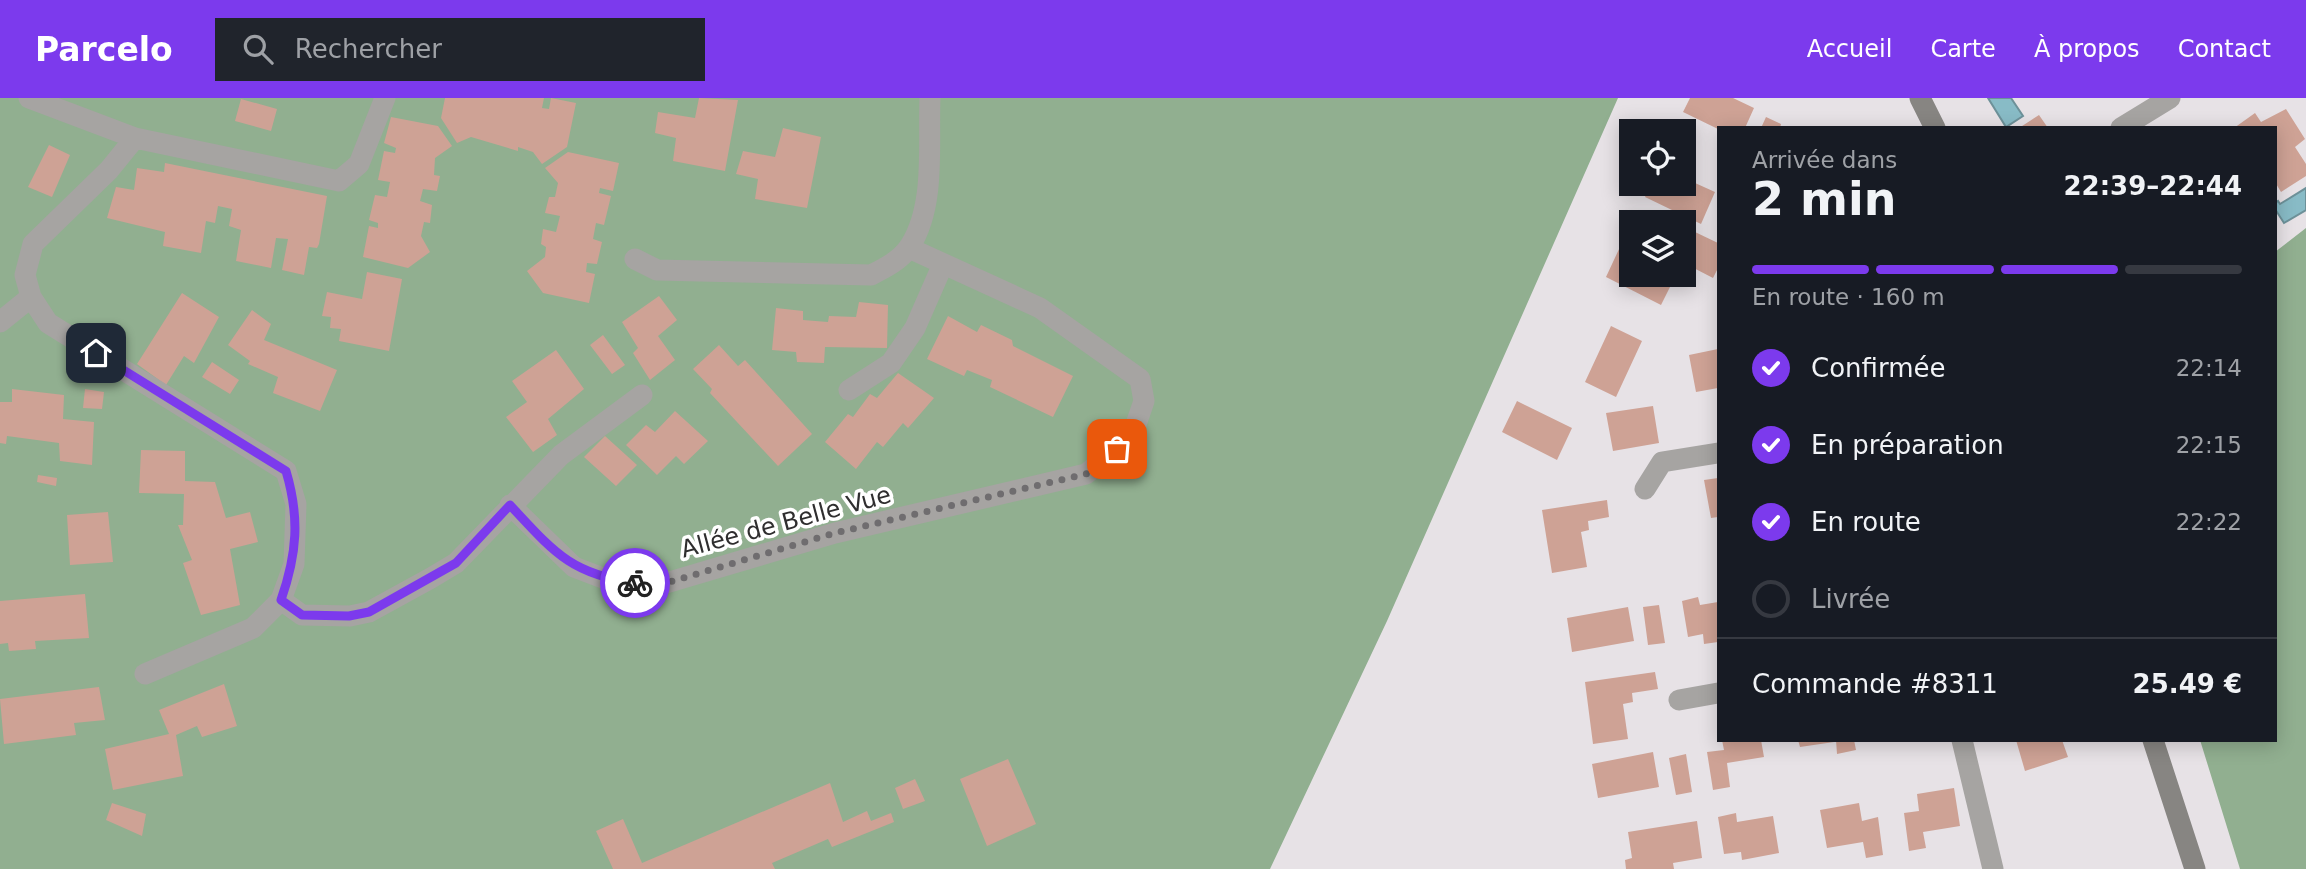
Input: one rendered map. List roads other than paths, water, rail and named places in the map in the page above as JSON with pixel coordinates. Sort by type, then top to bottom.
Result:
[{"type":"main road","points":[[1920,98],[1934,126]]},
{"type":"main road","points":[[2153,742],[2194,869]]},
{"type":"street","points":[[29,98],[135,138],[339,181],[359,164],[385,98]]},
{"type":"street","points":[[635,259],[657,270],[871,275],[893,264],[909,248],[925,215],[930,98]]},
{"type":"street","points":[[2124,126],[2170,98]]},
{"type":"street","points":[[135,138],[108,170],[33,244],[25,275],[30,297],[48,323],[286,471],[296,504],[294,564],[281,600],[253,628],[145,674]]},
{"type":"street","points":[[849,390],[891,363],[915,328],[943,264],[909,248]]},
{"type":"street","name":"Allée de Belle Vue","points":[[510,505],[574,567],[608,580],[656,586],[835,533],[1086,474],[1132,436],[1144,401],[1140,379],[1040,308],[943,264]]},
{"type":"street","points":[[0,322],[30,297]]},
{"type":"street","points":[[281,600],[302,615],[349,616],[369,612],[456,563],[561,455],[642,395]]},
{"type":"street","points":[[1645,489],[1662,463],[1717,453]]},
{"type":"street","points":[[1679,699],[1717,693]]},
{"type":"street","points":[[1962,742],[1993,869]]},
{"type":"water","points":[[1988,98],[2011,98],[2023,116],[2005,126]]},
{"type":"water","points":[[2306,188],[2306,210],[2284,223],[2277,212],[2277,202],[2280,204]]}]
